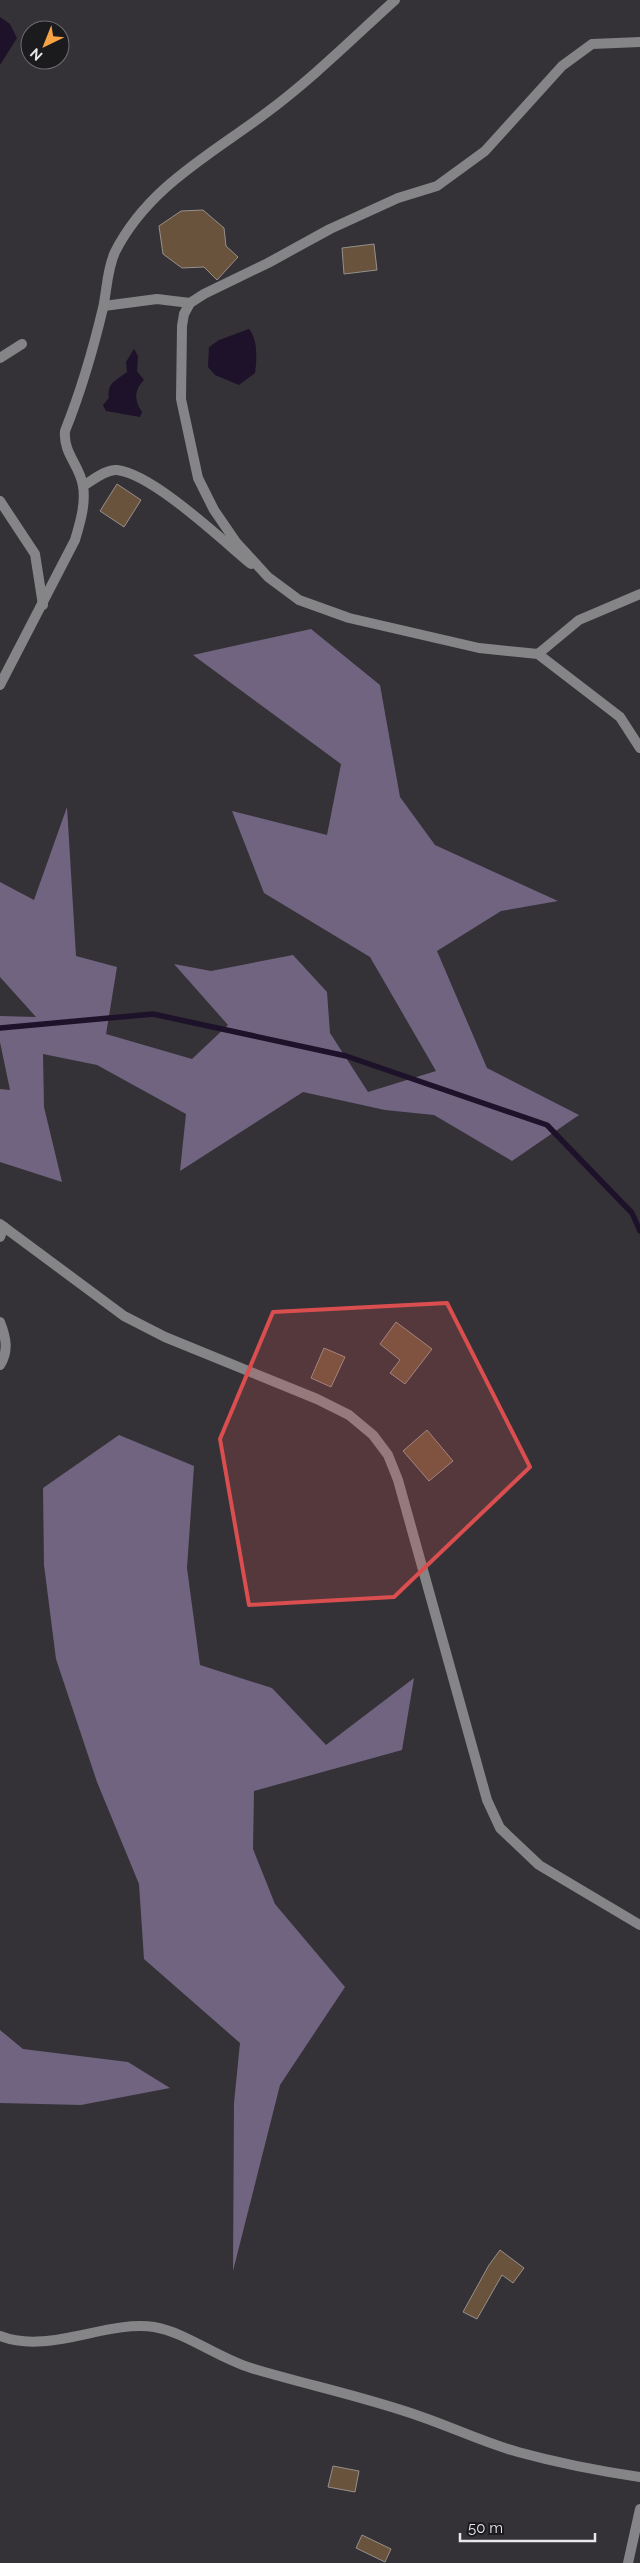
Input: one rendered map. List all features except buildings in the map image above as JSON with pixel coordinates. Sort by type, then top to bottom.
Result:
[{"type":"street","points":[[0,685],[75,540],[83,516],[84,486],[64,443],[65,431],[85,374],[104,306],[114,254],[131,225],[159,191],[184,170],[267,112],[307,80],[395,0]]},
{"type":"street","points":[[268,577],[236,542],[214,510],[198,478],[181,399],[182,326],[184,314],[190,303],[330,229],[398,198],[437,186],[485,152],[539,89],[562,66],[592,44],[640,42]]},
{"type":"street","points":[[104,306],[157,299],[190,303]]},
{"type":"street","points":[[0,358],[22,344]]},
{"type":"street","points":[[84,486],[106,472],[117,470],[139,478],[160,489],[299,600],[349,618],[479,648],[538,654],[620,717],[640,748]]},
{"type":"street","points":[[0,501],[35,554],[43,605]]},
{"type":"street","points":[[538,654],[579,620],[640,594]]},
{"type":"street","points":[[0,1237],[2,1225],[124,1316],[165,1337],[317,1399],[349,1415],[372,1435],[388,1456],[398,1480],[487,1800],[500,1828],[539,1866],[640,1925]]},
{"type":"street","points":[[0,1322],[5,1333],[7,1349],[0,1365]]},
{"type":"street","points":[[0,2336],[33,2341],[94,2334],[128,2327],[153,2327],[174,2332],[221,2357],[244,2365],[338,2390],[422,2417],[516,2452],[640,2477]]},
{"type":"street","points":[[628,2563],[640,2509]]},
{"type":"highlighted area","points":[[447,1303],[530,1467],[394,1597],[249,1605],[220,1439],[273,1312]]},
{"type":"shaded area","points":[[0,17],[10,24],[17,38],[0,65]]},
{"type":"shaded area","points":[[249,329],[255,344],[255,373],[239,385],[215,375],[208,367],[209,347],[219,340]]},
{"type":"shaded area","points":[[134,349],[138,356],[137,371],[144,380],[138,388],[136,396],[142,412],[140,417],[106,411],[103,405],[109,398],[111,385],[127,372],[126,362]]},
{"type":"shaded area","points":[[311,629],[380,685],[400,797],[435,845],[558,901],[501,911],[437,951],[487,1068],[579,1115],[512,1161],[434,1115],[385,1110],[303,1092],[180,1171],[186,1114],[97,1065],[43,1054],[44,1107],[62,1182],[0,1162],[0,1089],[10,1090],[0,1042],[0,1016],[36,1017],[0,977],[0,882],[34,900],[67,807],[76,956],[117,967],[106,1034],[192,1059],[228,1025],[174,964],[211,971],[293,955],[327,992],[330,1033],[368,1092],[436,1071],[370,957],[264,893],[232,811],[327,835],[341,764],[193,655]]},
{"type":"shaded area","points":[[119,1435],[194,1466],[187,1568],[200,1665],[272,1688],[326,1745],[414,1678],[402,1750],[254,1791],[253,1849],[275,1904],[345,1987],[280,2085],[233,2271],[234,2103],[240,2043],[144,1959],[139,1884],[97,1782],[56,1659],[44,1565],[43,1488]]},
{"type":"shaded area","points":[[0,2030],[23,2049],[128,2062],[170,2088],[81,2105],[0,2103]]},
{"type":"waterway","points":[[0,1028],[153,1014],[346,1056],[547,1125],[632,1213],[640,1231]]}]
